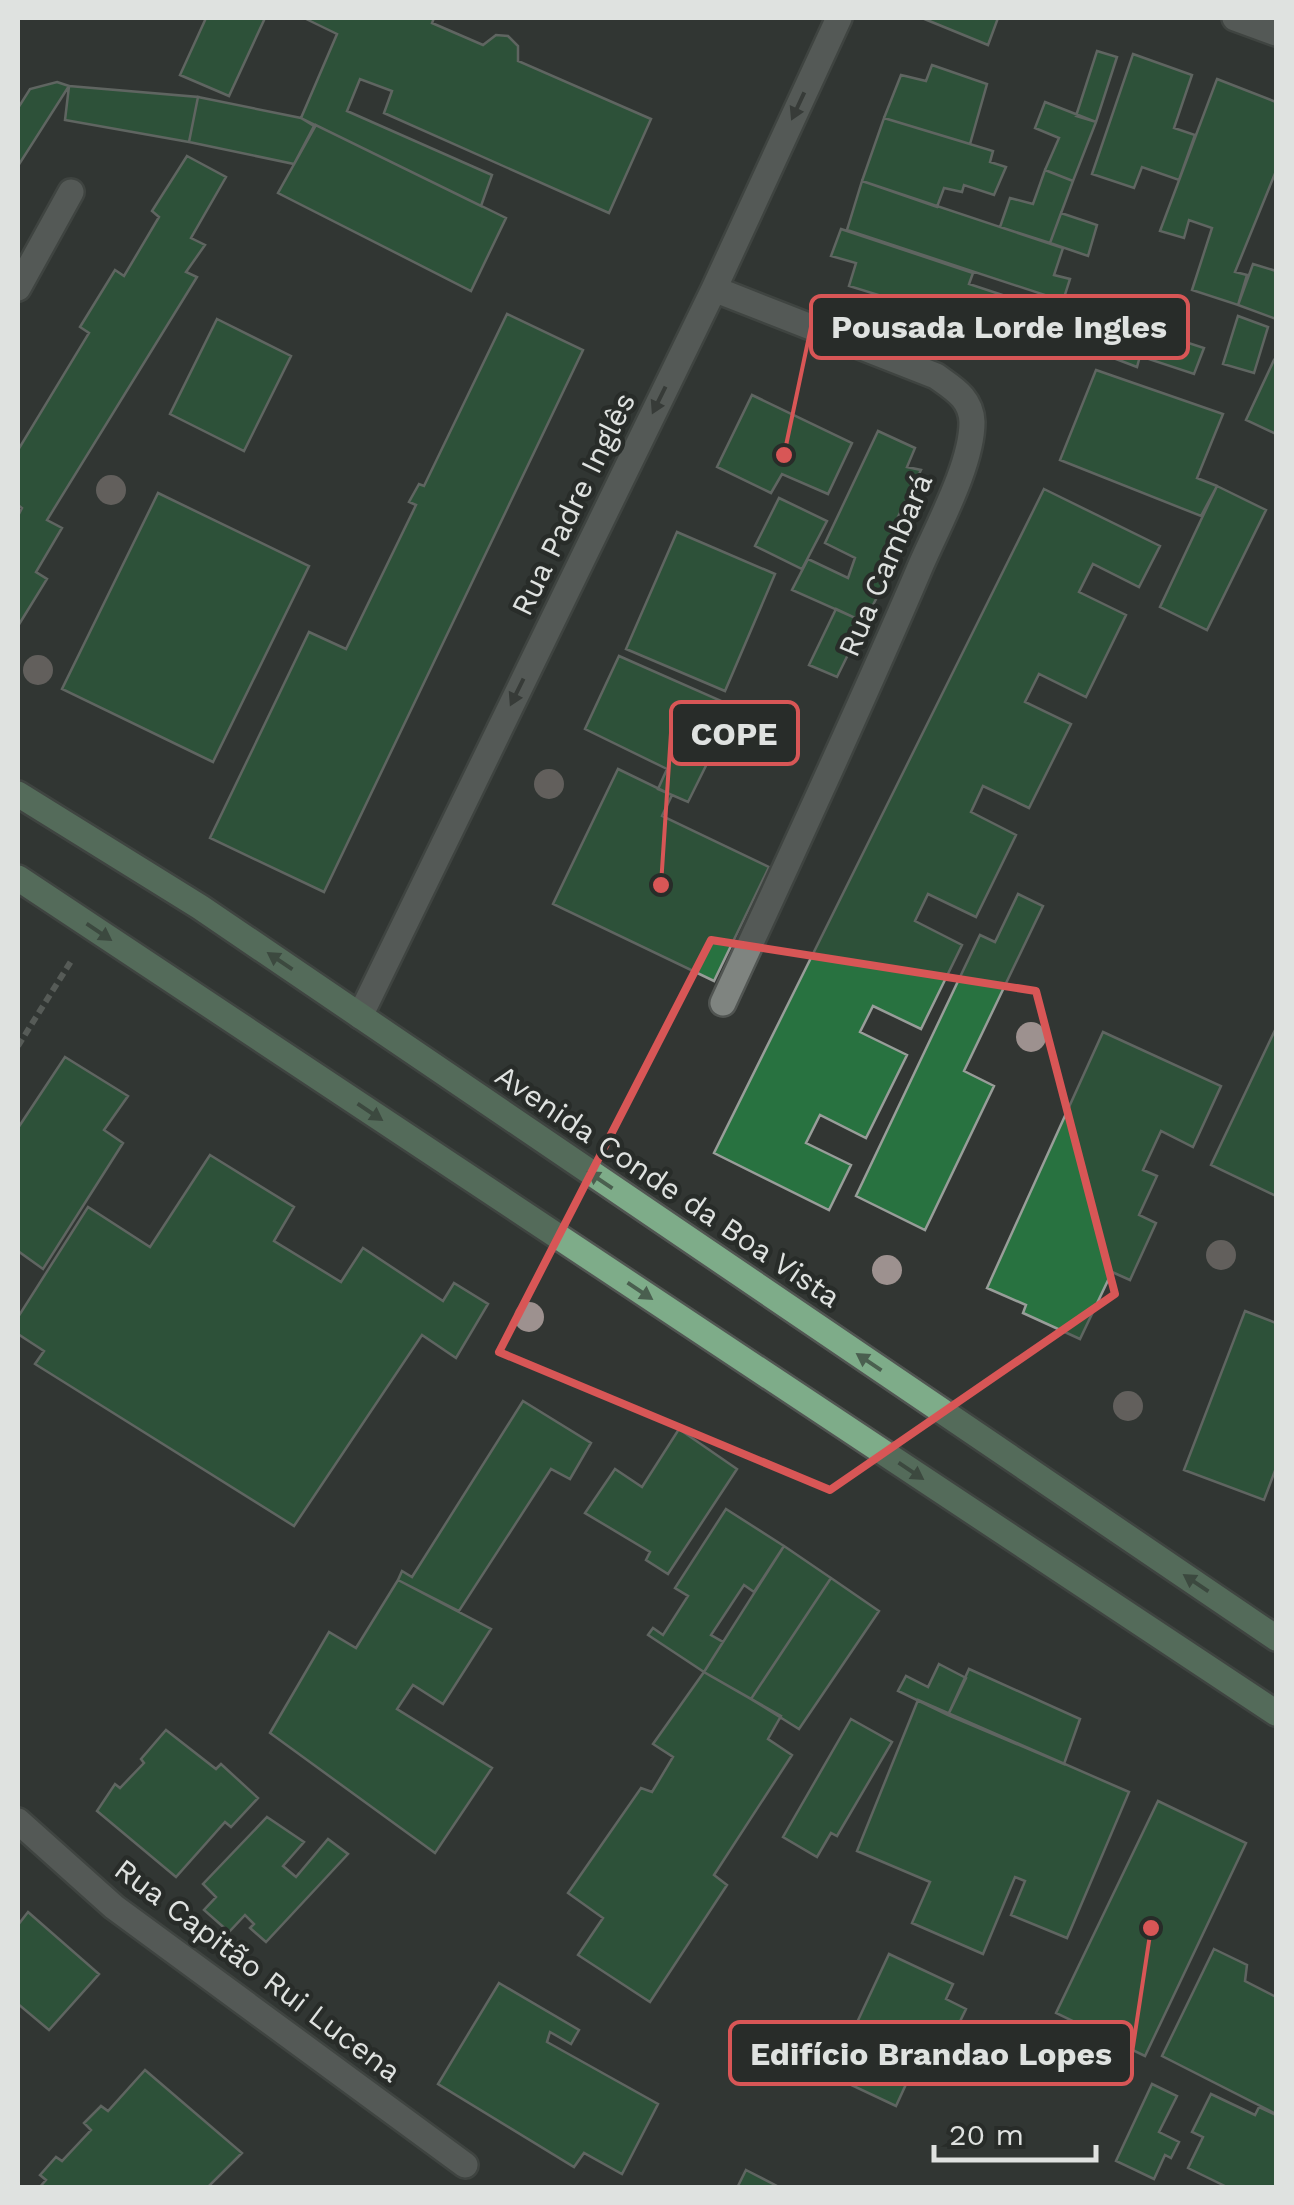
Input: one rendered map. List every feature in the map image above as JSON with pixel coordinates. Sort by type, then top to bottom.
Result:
[{"type":"main road","name":"Avenida Conde da Boa Vista","points":[[18,794],[200,908],[1276,1638]]},
{"type":"main road","points":[[18,878],[1276,1714]]},
{"type":"street","name":"Rua Padre Inglês","points":[[360,1016],[714,288],[839,18]]},
{"type":"street","points":[[1235,18],[1276,33]]},
{"type":"street","points":[[18,288],[71,192]]},
{"type":"street","name":"Rua Cambará","points":[[714,288],[936,376],[964,396],[972,424],[968,448],[872,680],[723,1003]]},
{"type":"street","name":"Rua Capitão Rui Lucena","points":[[18,1821],[114,1907],[464,2165]]},
{"type":"path","points":[[18,1046],[92,928]]},
{"type":"highlighted area","points":[[711,940],[1036,991],[1115,1294],[830,1490],[499,1352]]},
{"type":"building","points":[[206,18],[265,18],[229,96],[180,75]]},
{"type":"building","points":[[304,18],[434,18],[432,23],[483,45],[496,35],[508,36],[518,46],[518,61],[651,119],[609,213],[384,113],[392,91],[360,79],[347,111],[492,175],[481,206],[301,118],[337,34]]},
{"type":"building","points":[[922,18],[998,18],[988,45]]},
{"type":"building","points":[[1097,51],[1117,57],[1096,122],[1076,116]]},
{"type":"building","points":[[1133,54],[1192,75],[1174,128],[1195,135],[1179,180],[1142,167],[1134,188],[1092,174]]},
{"type":"building","points":[[932,65],[987,84],[970,144],[884,118],[901,75],[926,81]]},
{"type":"building","points":[[1217,79],[1276,102],[1276,171],[1235,272],[1247,275],[1238,305],[1192,290],[1212,228],[1189,220],[1184,238],[1160,231]]},
{"type":"building","points":[[57,82],[69,86],[18,166],[18,108],[30,89]]},
{"type":"building","points":[[69,86],[198,97],[189,142],[65,120]]},
{"type":"building","points":[[198,97],[301,118],[314,126],[294,164],[189,142]]},
{"type":"building","points":[[1045,102],[1096,122],[1073,181],[1045,170],[1059,138],[1035,128]]},
{"type":"building","points":[[884,118],[993,151],[990,162],[1006,167],[994,195],[964,185],[962,192],[944,188],[937,207],[862,181]]},
{"type":"building","points":[[316,125],[506,218],[471,291],[278,193]]},
{"type":"building","points":[[187,156],[226,177],[191,238],[205,245],[186,272],[197,277],[47,520],[62,528],[36,572],[47,579],[18,626],[18,516],[22,508],[18,505],[18,450],[89,333],[80,327],[115,270],[124,276],[159,217],[152,211]]},
{"type":"building","points":[[1045,170],[1073,181],[1050,243],[1000,227],[1010,198],[1033,204]]},
{"type":"building","points":[[862,181],[1063,248],[1054,275],[1070,279],[1063,301],[847,230]]},
{"type":"building","points":[[1061,213],[1097,225],[1088,256],[1050,243]]},
{"type":"building","points":[[841,229],[973,273],[969,284],[1030,304],[1018,338],[849,286],[856,263],[831,256]]},
{"type":"building","points":[[1253,264],[1276,271],[1276,319],[1238,305]]},
{"type":"building","points":[[507,314],[583,350],[324,892],[210,838],[309,632],[346,649],[416,505],[409,502],[419,484],[424,486]]},
{"type":"building","points":[[1238,316],[1268,327],[1254,373],[1223,364]]},
{"type":"building","points":[[217,319],[291,356],[244,451],[170,414]]},
{"type":"building","points":[[1121,321],[1204,348],[1194,374],[1140,356],[1137,367],[1108,356]]},
{"type":"building","points":[[1276,361],[1276,434],[1246,420]]},
{"type":"building","points":[[1096,370],[1223,414],[1197,478],[1217,486],[1201,516],[1060,460]]},
{"type":"building","points":[[752,395],[852,443],[828,494],[782,474],[771,493],[717,467]]},
{"type":"building","points":[[878,431],[915,448],[907,467],[921,470],[897,519],[914,527],[864,622],[792,590],[808,559],[848,578],[855,558],[825,543]]},
{"type":"building","points":[[1217,486],[1266,510],[1207,630],[1160,607]]},
{"type":"building","points":[[1044,489],[1160,546],[1139,587],[1093,564],[1079,592],[1126,615],[1086,697],[1039,674],[1025,702],[1071,724],[1029,808],[983,786],[971,812],[1016,835],[976,917],[928,894],[915,921],[962,945],[921,1029],[873,1006],[860,1032],[907,1055],[866,1138],[820,1115],[806,1143],[851,1165],[829,1210],[714,1153]]},
{"type":"building","points":[[158,493],[309,566],[213,762],[62,689]]},
{"type":"building","points":[[779,498],[827,521],[802,569],[755,546]]},
{"type":"building","points":[[677,532],[775,574],[725,691],[626,649]]},
{"type":"building","points":[[836,609],[864,622],[837,677],[809,665]]},
{"type":"building","points":[[619,656],[735,707],[688,802],[658,789],[667,769],[585,729]]},
{"type":"building","points":[[618,769],[672,795],[662,816],[769,867],[714,981],[553,904]]},
{"type":"building","points":[[1018,894],[1043,906],[964,1071],[994,1086],[925,1230],[856,1196],[980,935],[995,942]]},
{"type":"building","points":[[1276,1028],[1276,1196],[1211,1165]]},
{"type":"building","points":[[1103,1032],[1221,1086],[1193,1147],[1161,1131],[1143,1170],[1157,1176],[1139,1215],[1156,1223],[1130,1280],[1112,1272],[1080,1339],[1023,1313],[1026,1305],[987,1288]]},
{"type":"building","points":[[65,1057],[128,1096],[104,1130],[123,1143],[43,1269],[18,1251],[18,1128]]},
{"type":"building","points":[[210,1155],[294,1207],[274,1241],[341,1282],[363,1248],[443,1301],[454,1283],[488,1304],[456,1358],[422,1335],[294,1526],[35,1364],[44,1351],[18,1334],[18,1317],[88,1207],[150,1247]]},
{"type":"building","points":[[1245,1311],[1276,1323],[1276,1468],[1264,1500],[1184,1470]]},
{"type":"building","points":[[523,1401],[591,1443],[570,1479],[551,1469],[459,1611],[398,1580],[402,1571],[412,1577]]},
{"type":"building","points":[[679,1429],[737,1469],[668,1574],[646,1560],[650,1552],[585,1513],[615,1469],[642,1487]]},
{"type":"building","points":[[726,1509],[784,1546],[754,1592],[744,1585],[711,1635],[723,1642],[704,1672],[648,1635],[653,1628],[663,1635],[688,1596],[675,1588]]},
{"type":"building","points":[[784,1546],[831,1578],[751,1699],[704,1672]]},
{"type":"building","points":[[831,1578],[879,1611],[799,1729],[751,1699]]},
{"type":"building","points":[[398,1580],[491,1629],[443,1704],[413,1685],[397,1709],[492,1768],[435,1853],[270,1733],[329,1632],[356,1648]]},
{"type":"building","points":[[939,1664],[966,1678],[948,1715],[898,1691],[906,1676],[928,1687]]},
{"type":"building","points":[[969,1669],[1080,1719],[1064,1764],[948,1715]]},
{"type":"building","points":[[704,1672],[781,1716],[768,1739],[792,1755],[714,1875],[727,1885],[650,2002],[578,1955],[603,1918],[568,1893],[641,1788],[652,1792],[673,1757],[653,1744]]},
{"type":"building","points":[[918,1700],[1129,1792],[1067,1938],[1011,1915],[1025,1881],[1015,1877],[983,1954],[912,1923],[930,1882],[857,1851]]},
{"type":"building","points":[[851,1719],[892,1742],[837,1836],[831,1833],[817,1857],[783,1837]]},
{"type":"building","points":[[166,1730],[216,1769],[221,1764],[258,1798],[231,1827],[225,1822],[176,1877],[97,1811],[115,1784],[120,1788],[144,1763],[141,1759]]},
{"type":"building","points":[[1158,1801],[1246,1843],[1145,2056],[1056,2013]]},
{"type":"building","points":[[267,1817],[304,1842],[283,1866],[296,1877],[328,1839],[348,1854],[266,1942],[250,1928],[254,1924],[245,1915],[229,1932],[204,1910],[216,1897],[203,1884]]},
{"type":"building","points":[[28,1912],[99,1974],[49,2030],[18,2004],[18,1925]]},
{"type":"building","points":[[1214,1949],[1247,1965],[1245,1981],[1276,1997],[1276,2114],[1162,2056]]},
{"type":"building","points":[[889,1954],[953,1984],[946,1999],[966,2009],[950,2042],[930,2032],[896,2106],[832,2076]]},
{"type":"building","points":[[499,1983],[579,2030],[571,2044],[550,2032],[547,2042],[658,2104],[622,2174],[584,2153],[574,2167],[438,2084]]},
{"type":"building","points":[[145,2070],[242,2153],[207,2188],[39,2188],[46,2180],[40,2175],[56,2157],[62,2161],[91,2130],[84,2123],[101,2106],[108,2111]]},
{"type":"building","points":[[1152,2084],[1177,2096],[1159,2132],[1179,2142],[1171,2158],[1165,2155],[1154,2179],[1116,2161]]},
{"type":"building","points":[[1211,2094],[1255,2115],[1259,2107],[1276,2115],[1276,2188],[1229,2188],[1188,2168],[1203,2137],[1192,2132]]},
{"type":"building","points":[[746,2170],[781,2188],[737,2188]]},
{"type":"place","name":"Pousada Lorde Ingles","points":[[784,455]]},
{"type":"place","name":"COPE","points":[[661,885]]},
{"type":"place","name":"Edifício Brandao Lopes","points":[[1151,1928]]}]
